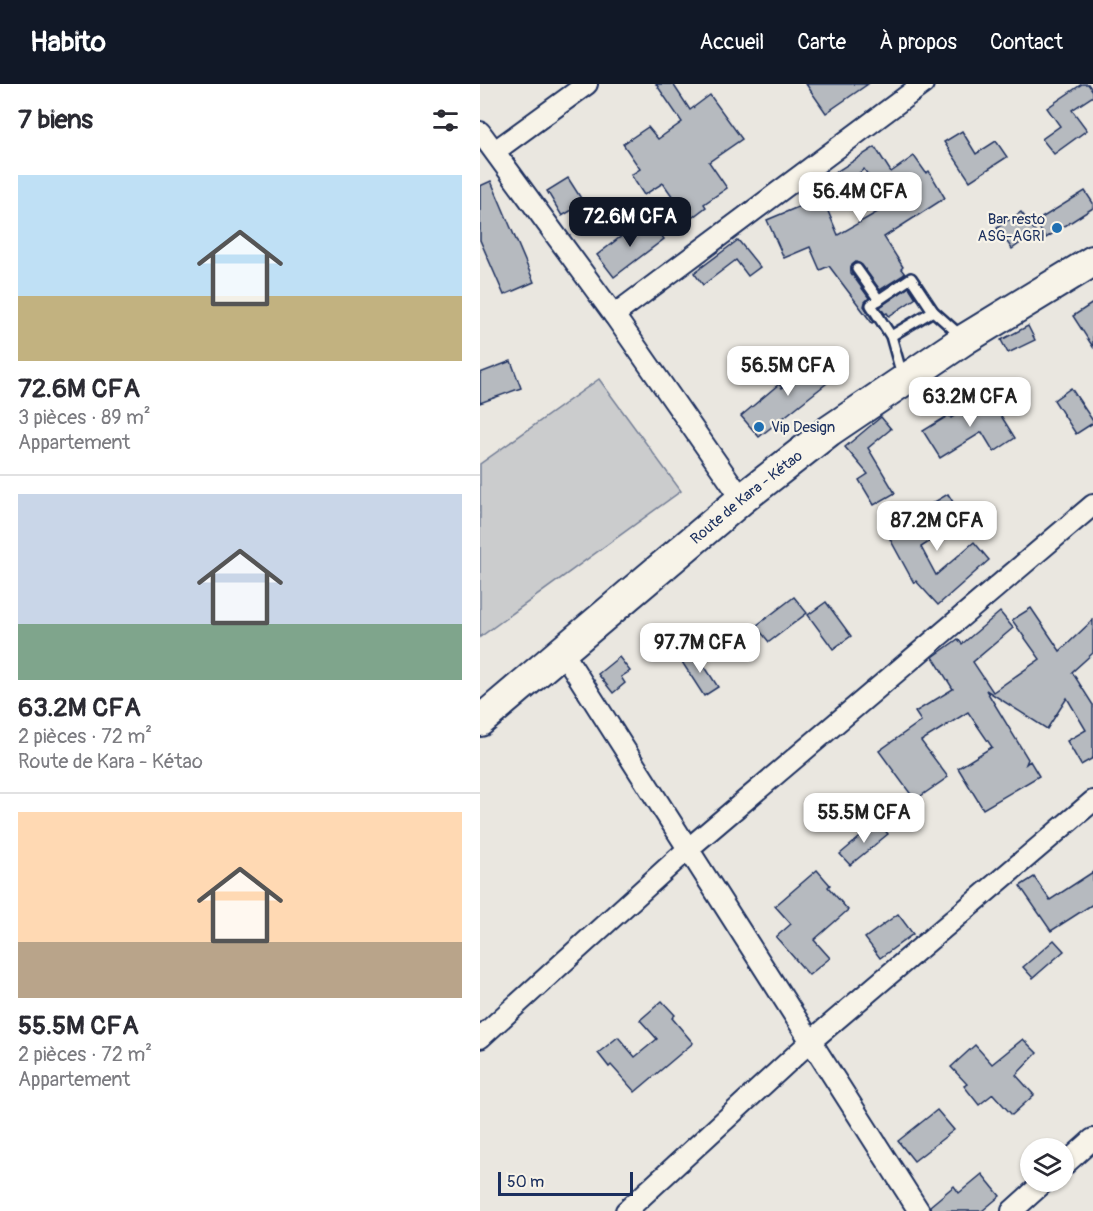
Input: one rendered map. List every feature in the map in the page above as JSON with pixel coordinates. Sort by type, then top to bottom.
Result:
[{"type":"main road","name":"Route de Kara - Kétao","points":[[480,722],[742,499],[829,431],[965,339],[1093,261]]},
{"type":"street","points":[[495,151],[587,84]]},
{"type":"street","points":[[614,315],[923,84]]},
{"type":"street","points":[[480,132],[614,315],[742,499]]},
{"type":"street","points":[[480,1038],[688,849],[1093,505]]},
{"type":"street","points":[[562,651],[919,1211]]},
{"type":"street","points":[[626,1211],[811,1041],[1093,801]]},
{"type":"street","points":[[1074,1156],[1093,1139]]},
{"type":"street","points":[[1012,1211],[1033,1192]]},
{"type":"lane","points":[[857,269],[879,300]]},
{"type":"lane","points":[[903,381],[891,336],[871,305],[911,278],[933,311],[965,339]]},
{"type":"lane","points":[[891,336],[933,311]]},
{"type":"shaded area","points":[[599,379],[681,491],[480,637],[480,464]]},
{"type":"building","points":[[656,84],[673,84],[690,110],[710,95],[742,139],[709,162],[727,188],[704,204],[706,207],[689,220],[663,183],[644,195],[631,175],[640,169],[623,144],[648,127],[658,139],[682,122]]},
{"type":"building","points":[[806,84],[868,84],[826,113]]},
{"type":"building","points":[[1082,84],[1088,84],[1093,91],[1093,96],[1072,110],[1087,130],[1054,154],[1042,139],[1060,126],[1047,108]]},
{"type":"building","points":[[962,131],[976,154],[996,141],[1007,157],[970,181],[944,142]]},
{"type":"building","points":[[875,147],[891,172],[914,156],[926,173],[929,171],[945,198],[884,237],[905,274],[880,290],[862,265],[856,262],[851,266],[851,273],[869,298],[864,306],[874,322],[872,323],[829,266],[820,270],[810,247],[784,258],[767,220],[822,197],[838,235],[888,206],[864,169],[831,196],[822,184]]},
{"type":"building","points":[[568,178],[584,203],[562,216],[547,191]]},
{"type":"building","points":[[491,181],[534,282],[504,295],[480,240],[480,186]]},
{"type":"building","points":[[1085,191],[1093,203],[1093,208],[1046,238],[1035,222]]},
{"type":"building","points":[[1021,212],[1036,232],[1012,249],[997,228]]},
{"type":"building","points":[[652,221],[664,239],[614,277],[597,255],[632,228],[635,233]]},
{"type":"building","points":[[738,240],[760,267],[748,276],[736,260],[703,285],[694,273]]},
{"type":"building","points":[[909,287],[916,298],[889,316],[885,314],[880,307]]},
{"type":"building","points":[[1093,303],[1093,347],[1073,316]]},
{"type":"building","points":[[1028,326],[1035,340],[1008,353],[1001,340]]},
{"type":"building","points":[[820,357],[836,376],[759,437],[741,416],[779,384],[782,388]]},
{"type":"building","points":[[511,361],[521,388],[480,403],[480,373]]},
{"type":"building","points":[[1071,388],[1093,421],[1076,434],[1054,400]]},
{"type":"building","points":[[988,395],[1015,438],[994,452],[982,432],[940,458],[923,431],[949,415],[951,418]]},
{"type":"building","points":[[881,417],[891,429],[868,448],[895,493],[874,505],[859,480],[868,474],[845,447]]},
{"type":"building","points":[[948,494],[964,520],[921,547],[936,575],[974,542],[989,560],[938,605],[916,581],[914,583],[890,539],[935,511],[931,504]]},
{"type":"building","points":[[794,597],[807,613],[769,642],[756,626]]},
{"type":"building","points":[[826,602],[851,636],[833,649],[808,615]]},
{"type":"building","points":[[1031,608],[1060,651],[1093,620],[1093,653],[1072,672],[1093,705],[1093,758],[1081,765],[1067,741],[1086,730],[1067,698],[1047,729],[986,690],[1028,759],[1026,764],[1030,761],[1039,776],[983,809],[958,768],[992,747],[968,712],[921,741],[948,777],[915,800],[879,751],[921,721],[915,712],[953,689],[933,657],[958,639],[962,644],[1000,612],[1013,628],[973,662],[993,692],[1040,659],[1012,620]]},
{"type":"building","points":[[696,653],[718,687],[704,696],[682,662]]},
{"type":"building","points":[[619,657],[630,671],[621,677],[625,683],[613,693],[598,674]]},
{"type":"building","points":[[878,822],[888,834],[850,865],[840,854]]},
{"type":"building","points":[[817,870],[848,910],[814,940],[830,958],[809,975],[776,937],[791,924],[775,906]]},
{"type":"building","points":[[1093,872],[1093,904],[1051,931],[1020,886],[1034,877],[1050,900]]},
{"type":"building","points":[[898,914],[913,934],[880,958],[865,938]]},
{"type":"building","points":[[1054,940],[1064,951],[1033,978],[1023,967]]},
{"type":"building","points":[[662,1001],[675,1015],[672,1018],[693,1043],[635,1092],[598,1053],[618,1037],[635,1057],[657,1039],[640,1020]]},
{"type":"building","points":[[1023,1039],[1037,1053],[1016,1075],[1034,1095],[1012,1115],[993,1094],[979,1105],[964,1086],[967,1084],[951,1067],[975,1045],[992,1064]]},
{"type":"building","points":[[937,1110],[954,1130],[914,1161],[898,1141]]},
{"type":"building","points":[[982,1174],[1000,1196],[982,1211],[931,1211],[930,1206],[954,1186],[959,1193]]},
{"type":"place","name":"Bar resto ASG-AGRI","points":[[1057,228]]},
{"type":"place","name":"Vip Design","points":[[759,427]]}]
